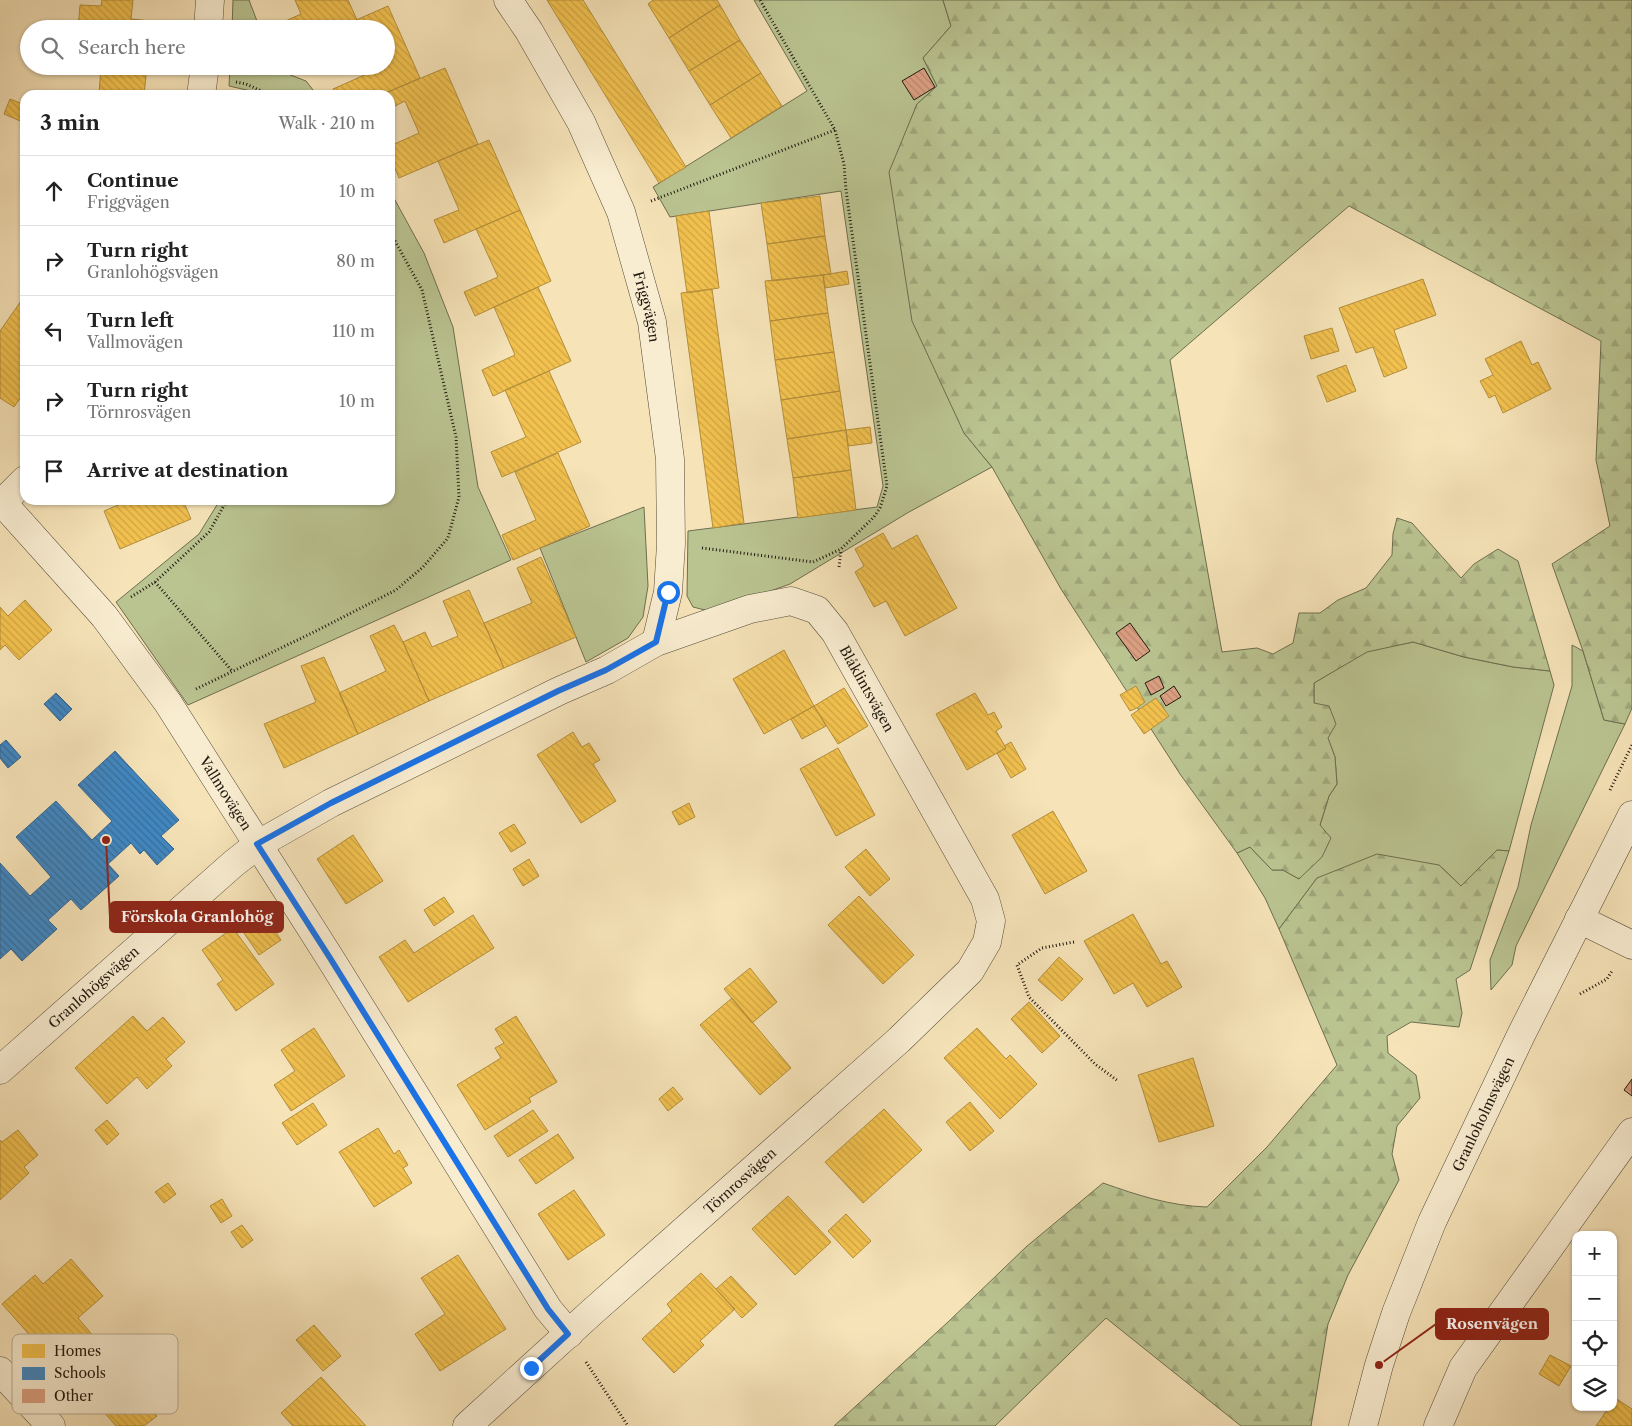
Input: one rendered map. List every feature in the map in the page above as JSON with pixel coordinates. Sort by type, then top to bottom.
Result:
[{"type":"street","points":[[209,20],[210,0]]},
{"type":"street","name":"Friggvägen","points":[[508,0],[529,31],[580,122],[621,212],[652,322],[670,459],[671,544],[668,592],[656,642]]},
{"type":"street","points":[[202,90],[204,75]]},
{"type":"street","points":[[1,503],[20,485]]},
{"type":"street","name":"Vallmovägen","points":[[1,503],[104,616],[168,703],[330,958],[543,1300],[568,1334]]},
{"type":"street","name":"Blåklintsvägen","points":[[656,642],[750,609],[791,600],[817,610],[835,632],[933,805],[985,899],[992,921]]},
{"type":"street","name":"Granlohögsvägen","points":[[0,1070],[257,844],[331,803],[558,691],[606,670],[656,642]]},
{"type":"street","name":"Granloholmsvägen","points":[[1363,1426],[1379,1365],[1396,1313],[1432,1222],[1521,1035],[1632,815]]},
{"type":"street","points":[[1579,919],[1632,945]]},
{"type":"street","name":"Törnrosvägen","points":[[467,1426],[899,1040],[970,971],[987,942],[992,921]]},
{"type":"street","points":[[1438,1426],[1463,1368],[1632,1132]]},
{"type":"street","points":[[0,1371],[12,1384]]},
{"type":"street","points":[[40,1414],[51,1426]]},
{"type":"path","points":[[671,544],[813,562],[841,549],[874,517],[880,508],[887,486],[844,164],[835,130],[760,0]]},
{"type":"path","points":[[621,212],[835,130]]},
{"type":"path","points":[[168,703],[312,634],[396,590],[423,567],[448,538],[459,497],[456,437],[422,290],[395,241]]},
{"type":"path","points":[[104,616],[155,582],[209,532],[224,505]]},
{"type":"path","points":[[838,567],[841,549]]},
{"type":"path","points":[[155,582],[233,672]]},
{"type":"path","points":[[1074,942],[1042,948],[1017,965],[1029,997],[1095,1064],[1118,1081]]},
{"type":"path","points":[[568,1334],[628,1426]]},
{"type":"green space","points":[[233,0],[249,0],[257,20],[232,20]]},
{"type":"green space","points":[[754,0],[943,0],[951,26],[923,58],[937,86],[917,104],[907,131],[964,433],[992,467],[909,512],[790,584],[713,612],[693,607],[687,596],[688,531],[877,507],[883,486],[841,191],[670,217],[653,187],[807,91]]},
{"type":"green space","points":[[943,0],[1632,0],[1632,708],[1625,724],[1604,720],[1583,651],[1552,564],[1610,526],[1596,460],[1601,341],[1349,206],[1170,360],[1222,652],[1257,648],[1273,654],[1293,643],[1299,613],[1320,613],[1338,600],[1366,588],[1392,555],[1393,534],[1397,518],[1412,523],[1461,578],[1474,564],[1498,549],[1518,561],[1550,671],[1513,667],[1464,657],[1413,642],[1367,652],[1314,683],[1314,703],[1329,706],[1336,724],[1328,738],[1335,757],[1337,784],[1329,796],[1320,825],[1331,838],[1322,857],[1299,879],[1283,870],[1272,870],[1250,847],[1237,853],[1180,774],[1061,589],[992,467],[964,433],[912,321],[889,172],[917,104],[937,86],[923,58],[951,26]]},
{"type":"green space","points":[[230,75],[290,75],[306,81],[313,90],[247,90],[229,86]]},
{"type":"green space","points":[[395,200],[424,253],[453,327],[478,487],[511,560],[188,705],[116,602],[199,534],[217,505],[395,505]]},
{"type":"green space","points":[[644,507],[648,586],[643,617],[628,638],[586,662],[540,548]]},
{"type":"green space","points":[[1413,642],[1464,657],[1513,667],[1550,671],[1554,685],[1509,851],[1497,850],[1461,886],[1439,865],[1317,878],[1279,929],[1265,898],[1237,853],[1250,847],[1272,870],[1283,870],[1299,879],[1329,796],[1337,784],[1335,757],[1314,703],[1314,683],[1367,651]]},
{"type":"green space","points":[[1572,645],[1583,651],[1604,720],[1625,724],[1516,946],[1512,965],[1491,990],[1490,960],[1518,887],[1531,825],[1572,686]]},
{"type":"green space","points":[[1497,850],[1509,851],[1470,970],[1456,979],[1462,1013],[1459,1027],[1411,1022],[1387,1036],[1388,1053],[1416,1075],[1420,1098],[1397,1126],[1392,1154],[1399,1180],[1348,1275],[1328,1324],[1311,1426],[1241,1426],[1106,1318],[995,1426],[834,1426],[948,1322],[1026,1247],[1103,1183],[1141,1196],[1180,1205],[1207,1207],[1267,1147],[1337,1065],[1279,929],[1317,878],[1377,854],[1439,865],[1461,886]]},
{"type":"building: Homes","points":[[102,0],[133,0],[131,19],[141,20],[79,20],[80,5],[101,6]]},
{"type":"building: Homes","points":[[295,0],[348,0],[357,20],[288,20],[301,14]]},
{"type":"building: Homes","points":[[547,0],[583,0],[686,167],[659,183]]},
{"type":"building: Homes","points":[[653,0],[717,0],[720,5],[669,38],[648,4]]},
{"type":"building: Homes","points":[[720,5],[740,40],[689,71],[669,38]]},
{"type":"building: Homes","points":[[388,6],[394,20],[356,20]]},
{"type":"building: Homes","points":[[395,22],[420,78],[392,90],[333,89],[364,75],[395,75]]},
{"type":"building: Homes","points":[[740,40],[761,73],[710,105],[689,71]]},
{"type":"building: Homes","points":[[445,68],[478,144],[399,178],[395,168],[395,144],[419,133],[405,101],[395,106],[395,90],[393,90]]},
{"type":"building: Homes","points":[[761,73],[782,106],[731,138],[710,105]]},
{"type":"building: Homes","points":[[100,75],[146,75],[145,90],[99,90]]},
{"type":"building: Homes","points":[[10,99],[20,103],[20,121],[4,114]]},
{"type":"building: Homes","points":[[489,140],[520,210],[444,243],[434,220],[459,210],[438,161]]},
{"type":"building: Homes","points":[[820,196],[825,236],[767,244],[761,203]]},
{"type":"building: Homes","points":[[520,210],[551,281],[475,316],[464,292],[498,277],[476,229]]},
{"type":"building: Homes","points":[[709,211],[719,288],[687,293],[676,216]]},
{"type":"building: Homes","points":[[825,236],[831,274],[772,281],[767,244]]},
{"type":"building: Homes","points":[[847,271],[849,284],[825,288],[823,275]]},
{"type":"building: Homes","points":[[823,275],[828,313],[770,321],[765,281]]},
{"type":"building: Homes","points":[[1423,279],[1436,315],[1394,330],[1407,368],[1384,377],[1373,347],[1356,353],[1339,308]]},
{"type":"building: Homes","points":[[538,287],[571,361],[493,396],[482,370],[515,355],[494,307]]},
{"type":"building: Homes","points":[[712,289],[744,523],[713,528],[681,293]]},
{"type":"building: Homes","points":[[20,302],[20,398],[14,407],[0,398],[0,331]]},
{"type":"building: Homes","points":[[828,313],[834,352],[775,360],[770,321]]},
{"type":"building: Homes","points":[[1332,328],[1339,351],[1311,359],[1304,336]]},
{"type":"building: Homes","points":[[1521,341],[1532,365],[1538,362],[1551,389],[1503,413],[1495,395],[1489,398],[1480,381],[1493,375],[1485,359]]},
{"type":"building: Homes","points":[[834,352],[840,391],[781,400],[775,360]]},
{"type":"building: Homes","points":[[1346,365],[1356,391],[1327,402],[1317,376]]},
{"type":"building: Homes","points":[[549,371],[581,442],[502,477],[491,452],[526,437],[505,390]]},
{"type":"building: Homes","points":[[840,391],[846,430],[787,439],[781,400]]},
{"type":"building: Homes","points":[[870,427],[872,443],[848,446],[846,430]]},
{"type":"building: Homes","points":[[846,430],[851,470],[793,478],[787,439]]},
{"type":"building: Homes","points":[[558,453],[590,526],[513,560],[502,535],[536,520],[515,472]]},
{"type":"building: Homes","points":[[851,470],[856,510],[798,518],[793,478]]},
{"type":"building: Homes","points":[[118,505],[185,505],[191,519],[120,549],[104,511]]},
{"type":"building: Homes","points":[[883,533],[892,549],[917,535],[957,608],[905,636],[886,601],[874,607],[855,572],[864,566],[855,549]]},
{"type":"building: Homes","points":[[541,557],[576,637],[504,668],[484,623],[532,603],[517,568]]},
{"type":"building: Homes","points":[[469,590],[504,668],[429,701],[403,642],[425,632],[432,647],[458,636],[443,601]]},
{"type":"building: Homes","points":[[25,600],[52,630],[19,660],[5,645],[0,650],[0,607],[8,616]]},
{"type":"building: Homes","points":[[394,625],[429,701],[358,734],[339,693],[386,671],[370,636]]},
{"type":"building: Homes","points":[[784,650],[814,706],[764,734],[733,679]]},
{"type":"building: Homes","points":[[324,657],[358,734],[284,768],[264,724],[316,702],[301,666]]},
{"type":"building: Homes","points":[[1136,686],[1145,702],[1130,711],[1120,695]]},
{"type":"building: Homes","points":[[844,688],[868,726],[838,744],[814,706]]},
{"type":"building: Homes","points":[[975,693],[988,715],[994,712],[1002,727],[996,731],[1006,748],[967,770],[936,714]]},
{"type":"building: Homes","points":[[1156,698],[1169,716],[1144,734],[1131,715]]},
{"type":"building: Homes","points":[[814,706],[826,726],[802,739],[791,719]]},
{"type":"building: Homes","points":[[573,732],[582,747],[589,743],[600,760],[593,764],[616,801],[581,823],[537,755]]},
{"type":"building: Homes","points":[[1011,742],[1026,769],[1011,778],[997,753],[1006,748],[1004,746]]},
{"type":"building: Homes","points":[[838,748],[875,815],[836,836],[800,769]]},
{"type":"building: Homes","points":[[689,803],[695,817],[679,825],[672,812]]},
{"type":"building: Homes","points":[[1053,811],[1087,871],[1045,894],[1012,835]]},
{"type":"building: Homes","points":[[514,824],[526,843],[511,852],[499,833]]},
{"type":"building: Homes","points":[[353,835],[383,881],[346,904],[317,859]]},
{"type":"building: Homes","points":[[866,849],[890,879],[870,896],[845,867]]},
{"type":"building: Homes","points":[[529,859],[539,876],[523,886],[513,869]]},
{"type":"building: Homes","points":[[859,896],[914,955],[883,984],[828,925]]},
{"type":"building: Homes","points":[[444,897],[454,912],[434,926],[424,910]]},
{"type":"building: Homes","points":[[259,908],[281,940],[259,955],[237,923]]},
{"type":"building: Homes","points":[[1133,914],[1161,964],[1167,961],[1182,987],[1147,1007],[1133,983],[1114,994],[1084,941]]},
{"type":"building: Homes","points":[[473,915],[494,948],[408,1002],[379,957],[405,940],[414,953]]},
{"type":"building: Homes","points":[[233,928],[274,984],[236,1011],[217,984],[223,980],[202,950]]},
{"type":"building: Homes","points":[[1059,957],[1083,979],[1062,1001],[1038,980]]},
{"type":"building: Homes","points":[[750,968],[777,1002],[752,1023],[724,989]]},
{"type":"building: Homes","points":[[732,998],[791,1068],[760,1095],[700,1025]]},
{"type":"building: Homes","points":[[1029,1002],[1060,1036],[1042,1053],[1011,1019]]},
{"type":"building: Homes","points":[[133,1016],[147,1031],[163,1017],[185,1042],[166,1059],[172,1066],[147,1089],[137,1077],[107,1104],[75,1068]]},
{"type":"building: Homes","points":[[516,1016],[557,1082],[529,1098],[531,1102],[485,1130],[457,1085],[501,1058],[495,1048],[504,1043],[495,1029]]},
{"type":"building: Homes","points":[[314,1028],[345,1076],[291,1111],[274,1085],[295,1071],[281,1050]]},
{"type":"building: Homes","points":[[977,1028],[1006,1059],[1010,1055],[1037,1084],[1000,1119],[944,1058]]},
{"type":"building: Homes","points":[[1193,1058],[1214,1126],[1159,1142],[1138,1075]]},
{"type":"building: Homes","points":[[673,1087],[683,1099],[668,1111],[659,1099]]},
{"type":"building: Homes","points":[[970,1102],[994,1131],[970,1151],[946,1122]]},
{"type":"building: Homes","points":[[313,1103],[327,1125],[297,1145],[282,1123]]},
{"type":"building: Homes","points":[[884,1109],[922,1150],[863,1203],[825,1162]]},
{"type":"building: Homes","points":[[533,1110],[548,1131],[508,1157],[494,1136]]},
{"type":"building: Homes","points":[[107,1120],[119,1134],[107,1145],[95,1130]]},
{"type":"building: Homes","points":[[378,1128],[394,1154],[399,1150],[408,1165],[403,1168],[412,1183],[374,1207],[339,1152]]},
{"type":"building: Homes","points":[[18,1130],[38,1155],[24,1167],[29,1173],[0,1200],[0,1140],[2,1142]]},
{"type":"building: Homes","points":[[558,1134],[574,1158],[536,1184],[519,1160]]},
{"type":"building: Homes","points":[[168,1183],[176,1194],[164,1203],[155,1192]]},
{"type":"building: Homes","points":[[574,1190],[605,1235],[568,1260],[538,1214]]},
{"type":"building: Homes","points":[[788,1196],[831,1242],[795,1275],[752,1229]]},
{"type":"building: Homes","points":[[222,1199],[232,1216],[221,1223],[210,1206]]},
{"type":"building: Homes","points":[[846,1214],[871,1241],[853,1258],[828,1231]]},
{"type":"building: Homes","points":[[242,1225],[253,1240],[242,1248],[231,1232]]},
{"type":"building: Homes","points":[[458,1255],[506,1329],[440,1371],[415,1334],[445,1314],[421,1278]]},
{"type":"building: Homes","points":[[71,1259],[103,1296],[78,1318],[92,1334],[29,1334],[2,1304],[35,1275],[43,1284]]},
{"type":"building: Homes","points":[[701,1273],[735,1309],[700,1341],[704,1345],[674,1373],[642,1339],[672,1311],[667,1304]]},
{"type":"building: Homes","points":[[731,1276],[757,1304],[742,1318],[716,1289]]},
{"type":"building: Homes","points":[[314,1325],[341,1356],[323,1371],[296,1340]]},
{"type":"building: Homes","points":[[1550,1355],[1571,1366],[1559,1386],[1539,1374]]},
{"type":"building: Homes","points":[[321,1377],[366,1426],[293,1426],[281,1413]]},
{"type":"building: Homes","points":[[1617,1399],[1632,1409],[1632,1426],[1596,1426],[1606,1411],[1617,1411]]},
{"type":"building: Homes","points":[[106,1414],[155,1414],[157,1416],[144,1426],[116,1426]]},
{"type":"building: Schools","points":[[56,693],[72,709],[60,721],[44,704]]},
{"type":"building: Schools","points":[[6,740],[21,757],[8,768],[0,758],[0,745]]},
{"type":"building: Schools","points":[[115,751],[179,820],[161,836],[174,849],[157,865],[144,850],[140,854],[131,843],[108,864],[119,876],[81,910],[71,899],[48,920],[57,929],[22,961],[11,949],[0,959],[0,863],[30,896],[51,877],[16,837],[56,801],[92,840],[112,821],[78,785]]},
{"type":"building: Other","points":[[924,68],[935,87],[914,100],[902,81]]},
{"type":"building: Other","points":[[1130,623],[1150,651],[1136,661],[1116,633]]},
{"type":"building: Other","points":[[1159,676],[1164,688],[1151,695],[1145,683]]},
{"type":"building: Other","points":[[1174,686],[1181,697],[1166,706],[1160,696]]},
{"type":"building: Other","points":[[1632,1079],[1632,1096],[1624,1090]]},
{"type":"place","name":"Förskola Granlohög","points":[[106,840]]},
{"type":"place","name":"Rosenvägen","points":[[1379,1365]]},
{"type":"route","points":[[531,1368],[568,1334],[548,1309],[257,844],[331,803],[558,691],[606,670],[656,642],[668,592]]}]
